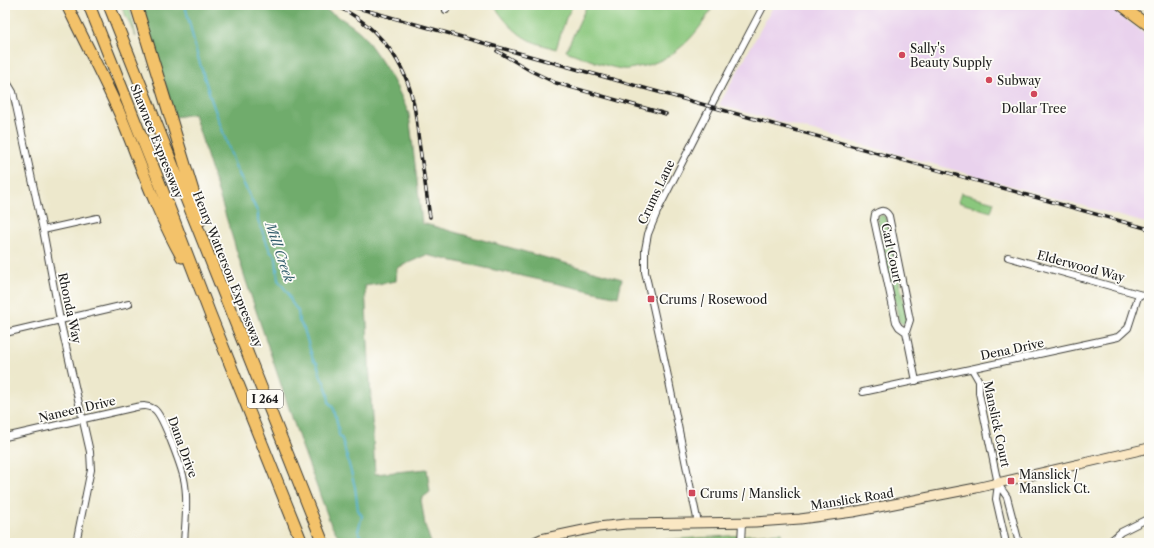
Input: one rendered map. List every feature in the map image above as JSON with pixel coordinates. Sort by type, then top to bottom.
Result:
[{"type":"highway","points":[[67,5],[118,110],[173,241],[199,287]]},
{"type":"highway","name":"Shawnee Expressway","points":[[89,5],[199,287]]},
{"type":"highway","name":"Henry Watterson Expressway","points":[[109,5],[323,543]]},
{"type":"highway","points":[[136,5],[197,204],[208,254]]},
{"type":"highway","name":"I 264","points":[[199,287],[302,543]]},
{"type":"main road","points":[[1121,5],[1149,26]]},
{"type":"main road","name":"Manslick Road","points":[[532,543],[541,539],[619,524],[742,522],[800,519],[846,514],[998,484],[1149,448]]},
{"type":"street","name":"Crums Lane","points":[[698,523],[676,411],[645,272],[645,250],[648,234],[656,212],[764,5]]},
{"type":"street","name":"Rhonda Way","points":[[5,81],[12,92],[43,230],[60,320],[90,452],[91,470],[76,543]]},
{"type":"street","name":"Carl Court","points":[[906,332],[898,327],[896,322],[874,220],[875,214],[883,210],[887,212],[889,216],[910,320],[906,332],[916,381]]},
{"type":"street","points":[[43,230],[97,218]]},
{"type":"street","name":"Elderwood Way","points":[[1008,257],[1149,296]]},
{"type":"street","name":"Dena Drive","points":[[863,392],[1118,337],[1128,328],[1139,294]]},
{"type":"street","points":[[5,333],[129,304]]},
{"type":"street","name":"Manslick Court","points":[[972,369],[979,381],[979,394],[998,484]]},
{"type":"street","name":"Naneen Drive","points":[[5,437],[142,406],[154,409]]},
{"type":"street","name":"Dana Drive","points":[[154,409],[164,424],[184,479],[186,500],[184,543]]},
{"type":"street","points":[[998,484],[996,499],[1006,543]]},
{"type":"street","points":[[998,484],[1007,497],[1019,543]]},
{"type":"street","points":[[1108,543],[1121,532],[1149,518]]},
{"type":"street","points":[[741,543],[742,522]]},
{"type":"shaded area","points":[[774,5],[1106,5],[1149,37],[1149,224],[719,105]]},
{"type":"green space","points":[[121,5],[129,5],[136,37],[132,29]]},
{"type":"green space","points":[[141,5],[314,5],[332,13],[346,21],[365,37],[389,72],[409,114],[422,223],[622,279],[618,297],[426,255],[397,268],[396,281],[365,286],[375,474],[427,469],[430,492],[421,499],[425,525],[431,543],[343,543],[331,525],[300,441],[246,281],[194,114],[175,117]]},
{"type":"green space","points":[[494,5],[573,5],[566,18],[556,49],[536,43],[524,37],[509,25]]},
{"type":"green space","points":[[587,5],[707,5],[712,8],[706,19],[691,38],[672,54],[662,60],[650,64],[624,69],[601,64],[566,51]]},
{"type":"green space","points":[[961,193],[994,202],[991,212],[958,202]]},
{"type":"green space","points":[[880,215],[884,216],[886,219],[907,318],[907,322],[904,324],[899,321],[877,218]]},
{"type":"green space","points":[[781,533],[783,543],[614,543]]},
{"type":"waterway","name":"Mill Creek","points":[[185,5],[197,54],[211,99],[236,168],[258,213],[258,220],[270,251],[276,257],[278,280],[288,293],[292,303],[298,311],[299,321],[304,329],[313,360],[317,363],[328,393],[329,402],[334,409],[339,435],[342,439],[355,487],[358,510],[362,516],[358,531],[360,536],[367,538],[368,543]]},
{"type":"railway","points":[[334,5],[348,12],[373,31],[384,42],[401,68],[412,97],[430,217]]},
{"type":"railway","points":[[347,5],[1149,229]]},
{"type":"railway","points":[[497,51],[531,71],[556,83],[666,114]]},
{"type":"place","name":"Sally's Beauty Supply","points":[[902,55]]},
{"type":"place","name":"Subway","points":[[989,80]]},
{"type":"place","name":"Dollar Tree","points":[[1034,94]]},
{"type":"place","name":"Crums / Rosewood","points":[[651,299]]},
{"type":"place","name":"Manslick / Manslick Ct.","points":[[1011,481]]},
{"type":"place","name":"Crums / Manslick","points":[[692,493]]}]
